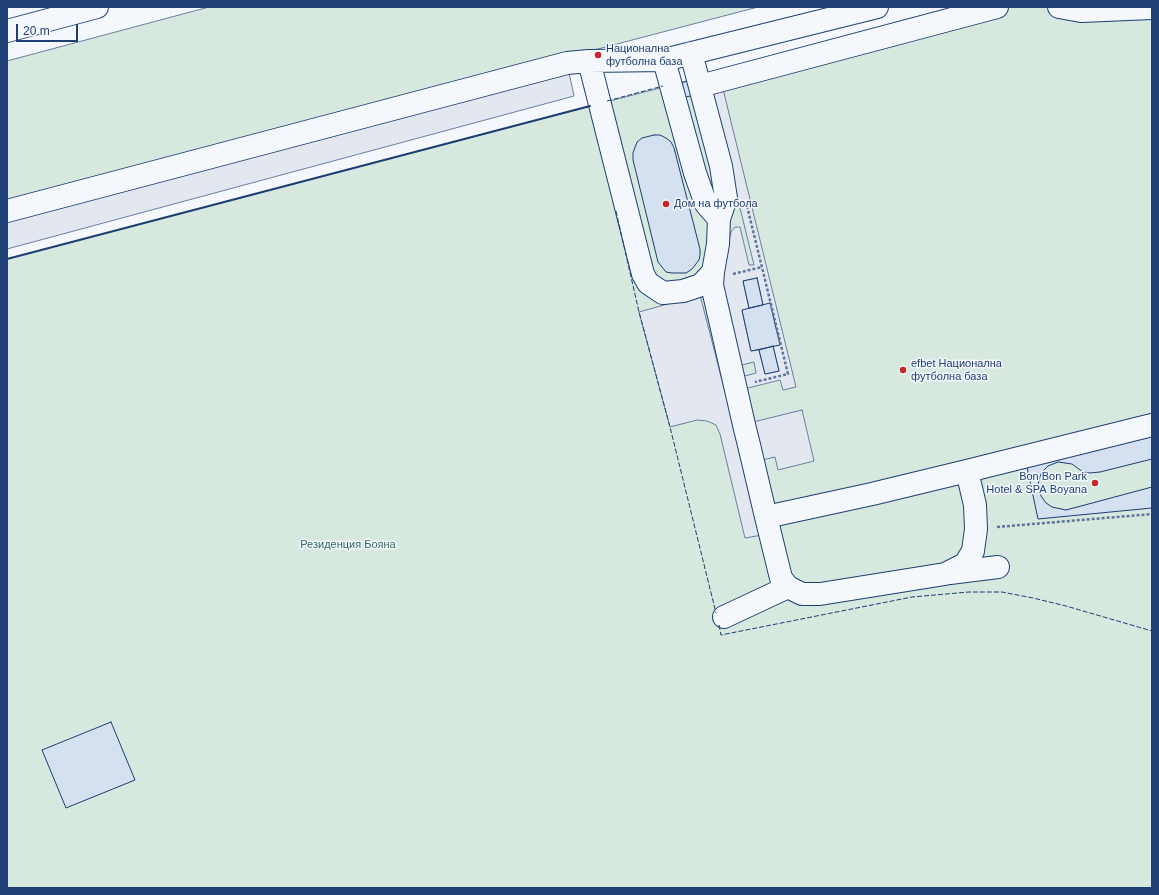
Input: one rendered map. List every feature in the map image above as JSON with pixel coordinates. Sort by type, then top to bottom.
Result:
[{"type":"main road","points":[[7,31],[97,7]]},
{"type":"main road","points":[[7,211],[567,63],[664,60],[877,7]]},
{"type":"main road","points":[[700,86],[996,7]]},
{"type":"main road","points":[[1059,7],[1081,11],[1152,8]]},
{"type":"main road","points":[[691,53],[721,166],[726,198],[719,219],[718,244],[712,276],[712,285],[781,578],[788,587],[802,594],[820,594],[998,567]]},
{"type":"main road","points":[[664,60],[695,172],[706,204],[719,219]]},
{"type":"main road","points":[[589,62],[643,274],[648,283],[663,293],[683,292],[701,286],[712,276]]},
{"type":"main road","points":[[695,172],[721,166]]},
{"type":"main road","points":[[766,517],[872,494],[1152,426]]},
{"type":"main road","points":[[945,574],[965,564],[973,551],[976,528],[975,505],[967,471]]},
{"type":"main road","points":[[724,617],[788,587]]},
{"type":"path","points":[[735,387],[788,374],[746,205]]},
{"type":"path","points":[[712,276],[762,267]]},
{"type":"path","points":[[976,528],[1152,514]]},
{"type":"green space","points":[[209,7],[758,7],[7,204],[7,61]]},
{"type":"green space","name":"Резиденция Бояна","points":[[969,7],[1152,7],[1152,888],[7,888],[7,259]]},
{"type":"shaded area","points":[[568,68],[574,96],[7,249],[7,216]]},
{"type":"shaded area","points":[[722,85],[796,387],[783,390],[780,380],[744,389],[741,377],[756,373],[754,362],[738,366],[721,277],[731,232],[735,227],[740,227],[749,265],[754,265],[713,98],[715,91]],"holes":[[[757,278],[763,305],[770,304],[780,344],[773,346],[779,371],[765,374],[759,350],[751,351],[742,311],[749,308],[743,281]]]},
{"type":"shaded area","points":[[700,295],[762,535],[745,538],[720,434],[716,425],[707,421],[697,420],[670,427],[639,312]]},
{"type":"shaded area","points":[[802,410],[814,461],[778,470],[775,457],[762,460],[753,422]]},
{"type":"building","points":[[691,80],[695,95],[681,98],[677,84]]},
{"type":"building","name":"Дом на футбола","points":[[660,135],[666,138],[671,142],[674,148],[700,249],[699,260],[692,269],[686,273],[666,272],[658,262],[633,160],[633,153],[637,142],[642,138]]},
{"type":"building","points":[[757,278],[763,305],[749,308],[743,281]]},
{"type":"building","points":[[770,303],[780,345],[751,351],[742,310]]},
{"type":"building","points":[[773,346],[779,371],[765,374],[759,350]]},
{"type":"building","points":[[1152,436],[1152,508],[1038,519],[1027,467]]},
{"type":"building","name":"Bon Bon Park Hotel & SPA Boyana","points":[[1152,459],[1152,487],[1066,510],[1052,507],[1046,503],[1041,496],[1038,487],[1042,472],[1048,466],[1058,462],[1072,464],[1083,472],[1090,473],[1100,472]]},
{"type":"building","points":[[111,722],[135,780],[66,808],[42,750]]},
{"type":"fence","points":[[607,101],[663,86]]},
{"type":"fence","points":[[616,211],[639,312],[670,427],[716,613]]},
{"type":"fence","points":[[719,625],[721,635],[912,597],[969,592],[1002,592],[1066,606],[1152,631]]},
{"type":"wall","points":[[7,259],[590,106]]},
{"type":"place","name":"Национална футболна база","points":[[598,55]]},
{"type":"place","name":"Дом на футбола","points":[[666,204]]},
{"type":"place","name":"efbet Национална футболна база","points":[[903,370]]},
{"type":"place","name":"Bon Bon Park Hotel & SPA Boyana","points":[[1095,483]]}]
